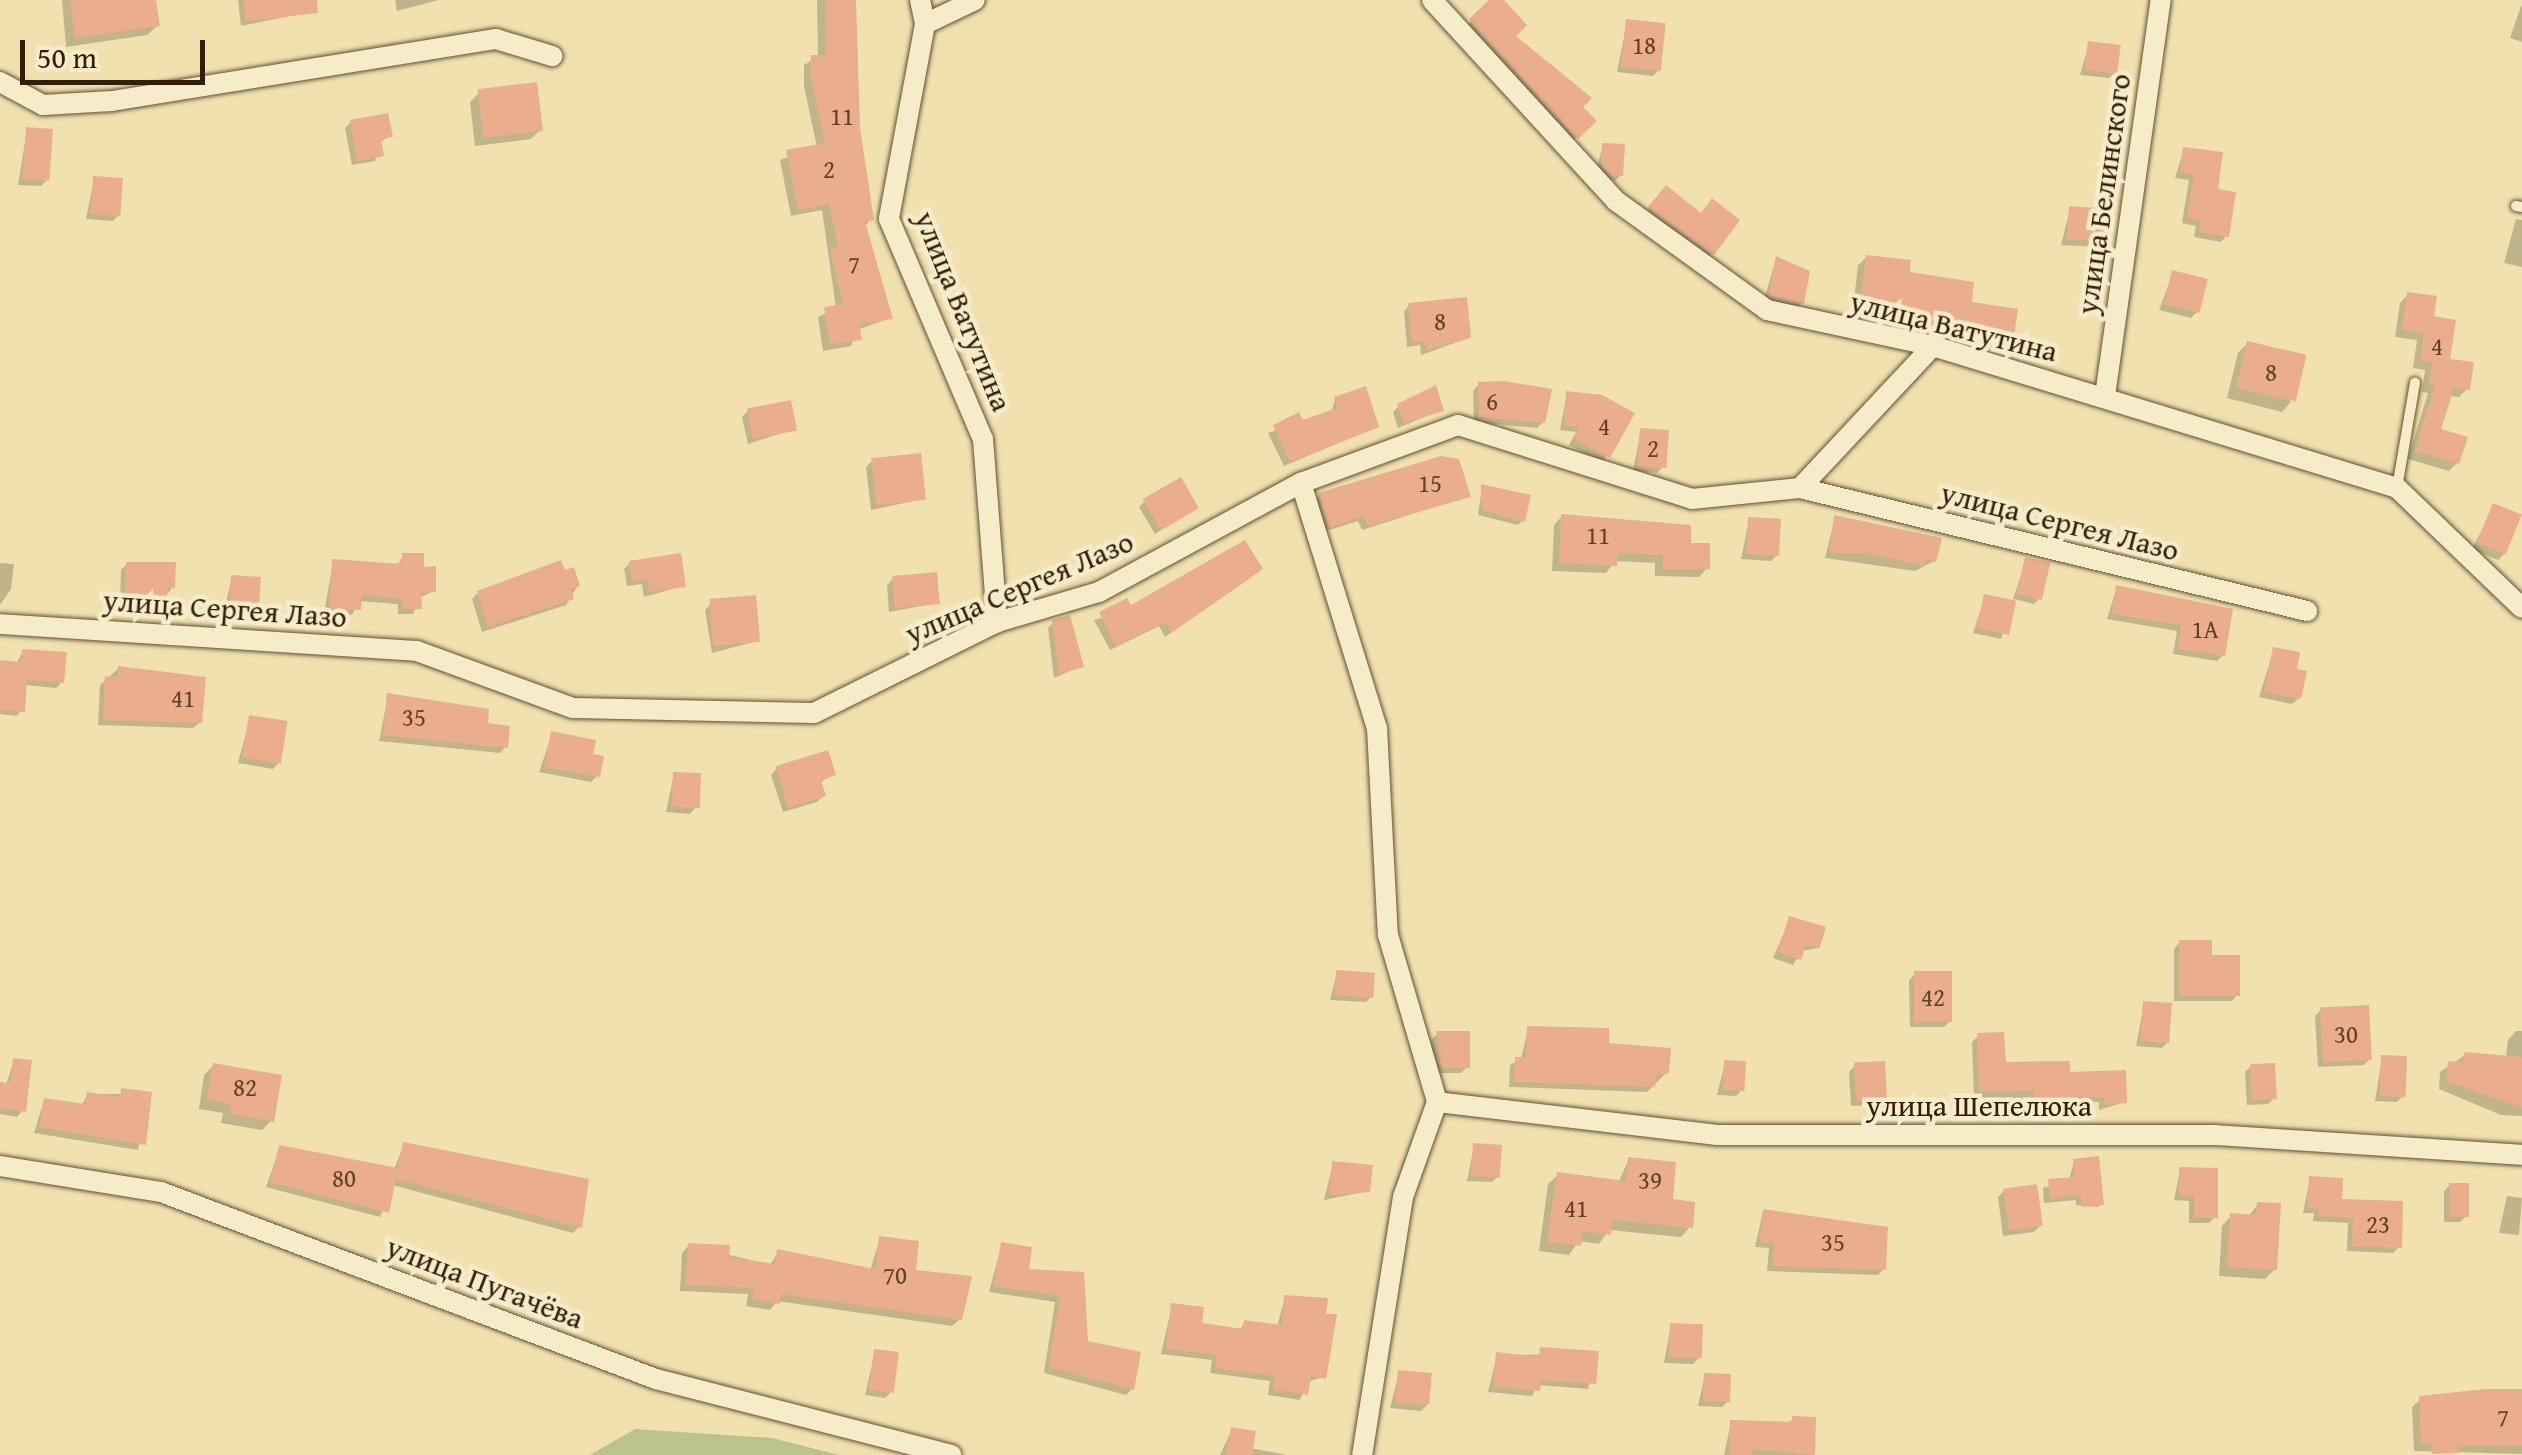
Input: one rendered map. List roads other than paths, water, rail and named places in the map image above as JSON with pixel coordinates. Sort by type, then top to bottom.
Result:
[{"type":"street","name":"улица Ватутина","points":[[920,0],[925,24],[889,219],[983,439],[997,622]]},
{"type":"street","points":[[925,24],[975,0]]},
{"type":"street","name":"улица Ватутина","points":[[1432,0],[1616,201],[1680,253],[1766,310],[1933,346],[2396,488],[2522,608]]},
{"type":"street","name":"улица Белинского","points":[[2105,396],[2161,0]]},
{"type":"street","points":[[0,82],[43,104],[95,102],[496,39],[552,56]]},
{"type":"street","points":[[1800,488],[1933,346]]},
{"type":"street","name":"улица Сергея Лазо","points":[[0,624],[417,650],[572,708],[814,713],[997,622],[1100,592],[1301,482],[1458,424],[1692,499],[1800,488],[2306,611]]},
{"type":"street","points":[[1301,482],[1378,728],[1388,935],[1437,1102],[1402,1197],[1362,1455]]},
{"type":"street","name":"улица Шепелюка","points":[[1437,1102],[1716,1135],[2215,1135],[2522,1155]]},
{"type":"street","name":"улица Пугачёва","points":[[0,1166],[161,1192],[656,1378],[951,1455]]},
{"type":"lane","points":[[2396,488],[2415,384]]}]
